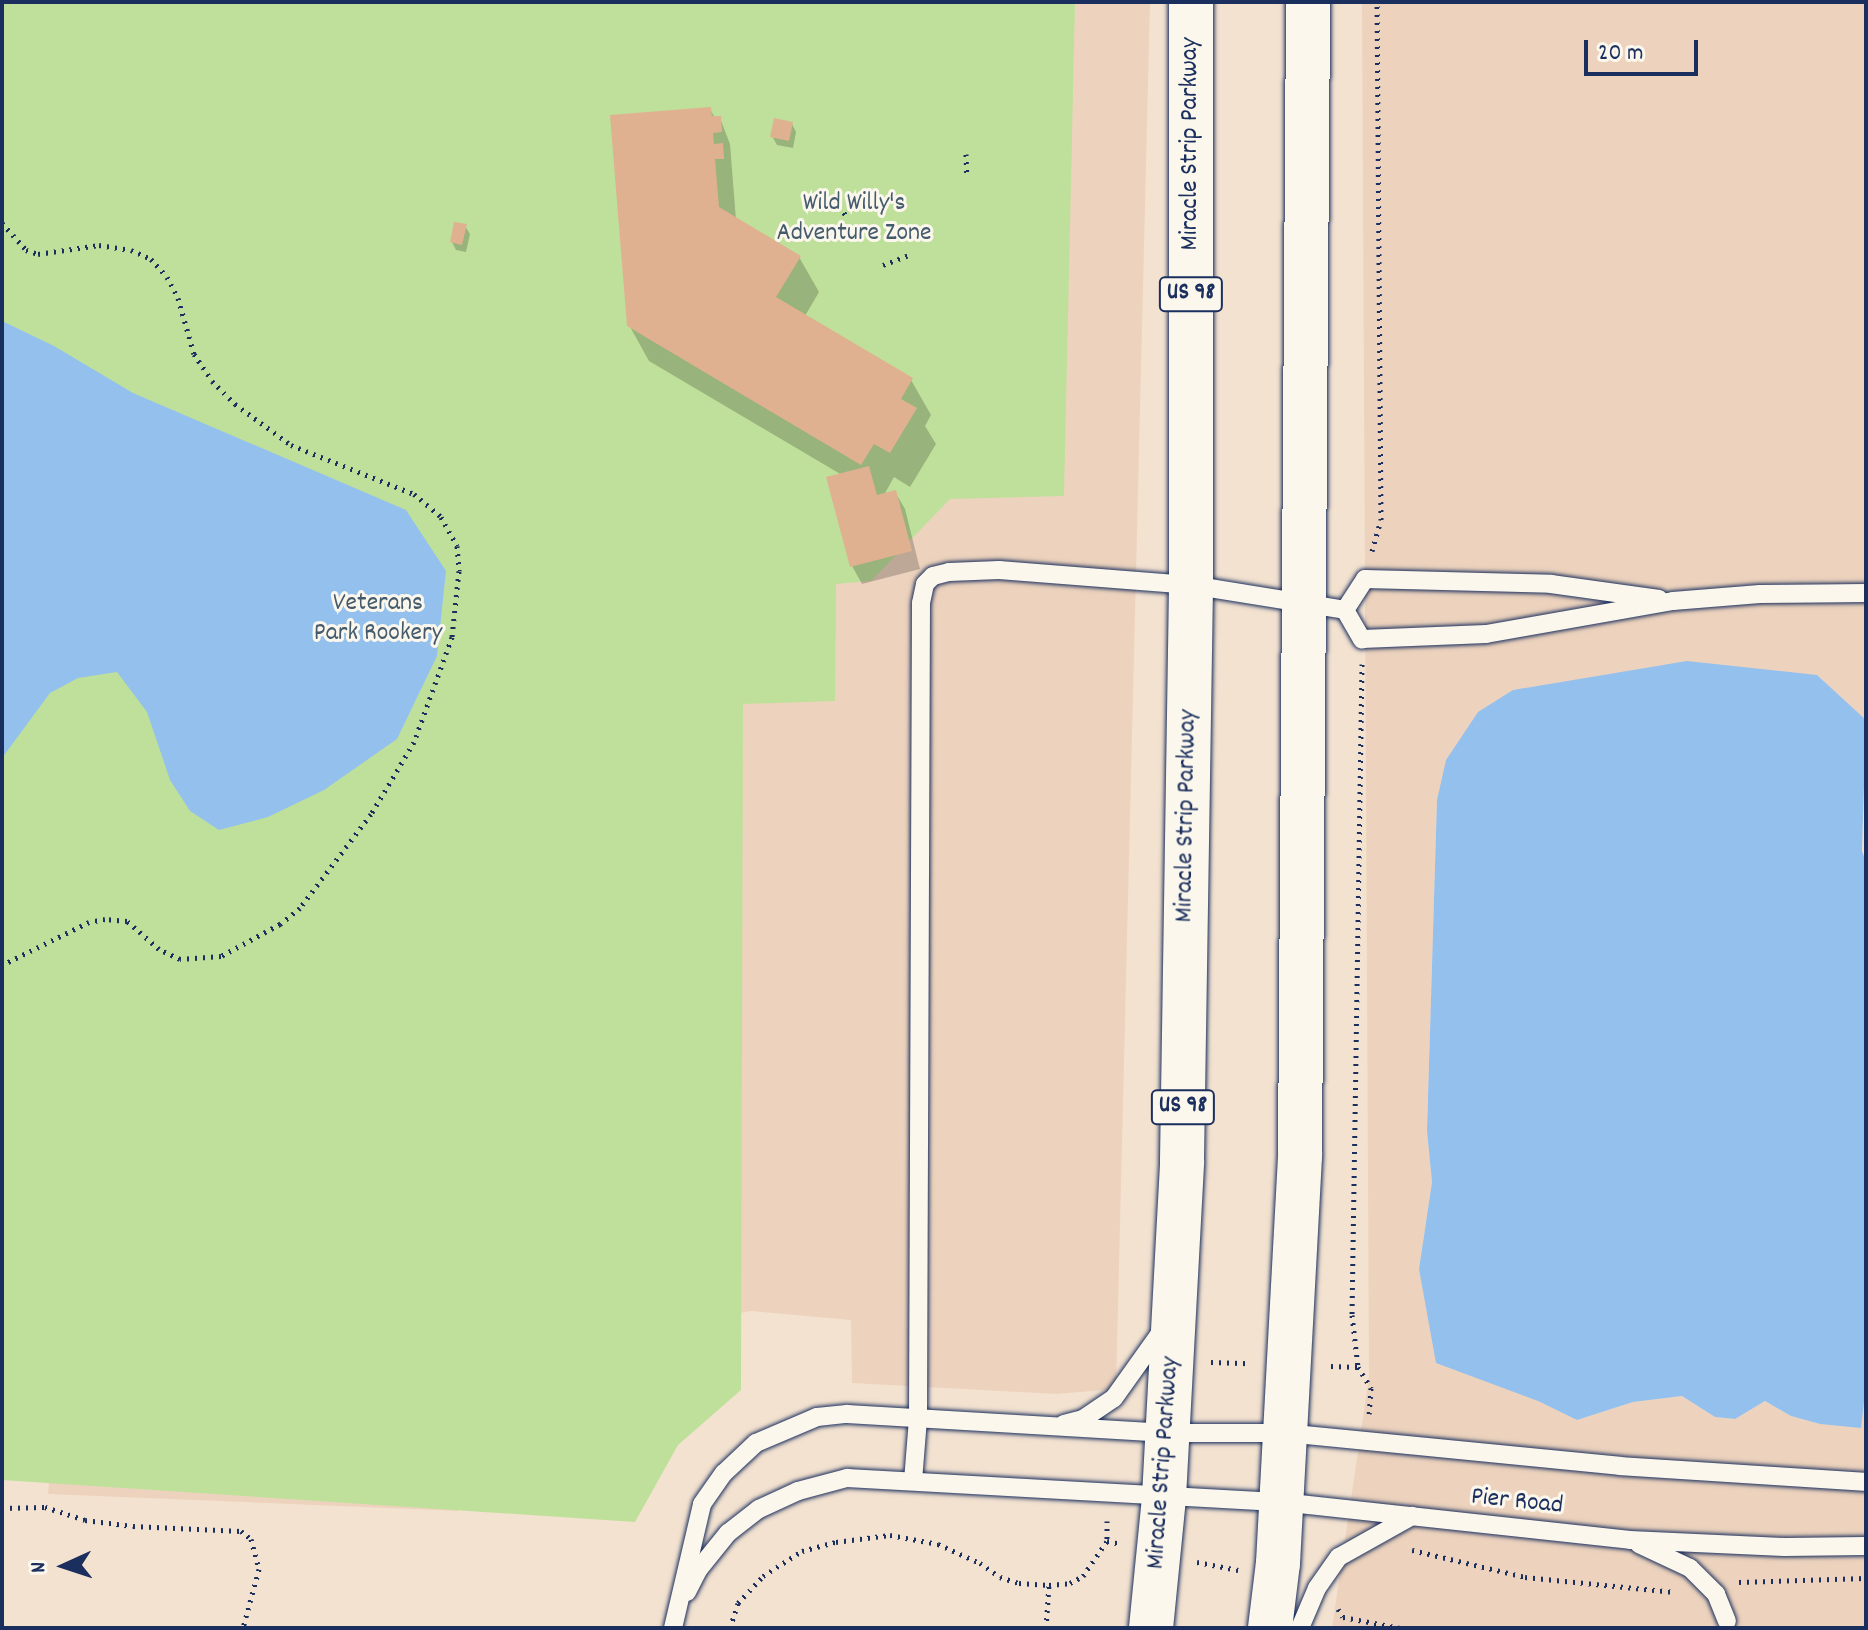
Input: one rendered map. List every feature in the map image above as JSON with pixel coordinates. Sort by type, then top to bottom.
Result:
[{"type":"highway","name":"Miracle Strip Parkway","points":[[1151,1628],[1164,1497],[1182,1160],[1191,585],[1191,2]]},
{"type":"highway","points":[[1270,1628],[1281,1502],[1300,1156],[1325,606],[1308,2]]},
{"type":"lane","points":[[913,1481],[918,1419],[921,619],[925,584],[933,576],[949,572],[999,570],[1191,585],[1325,606],[1362,639],[1486,634],[1673,601],[1760,594],[1866,593]]},
{"type":"lane","points":[[1325,606],[1365,579],[1551,584],[1673,601]]},
{"type":"lane","points":[[1053,1426],[1083,1419],[1114,1398],[1140,1367],[1174,1312]]},
{"type":"lane","name":"Pier Road","points":[[679,1608],[702,1504],[724,1473],[756,1443],[817,1417],[847,1414],[1167,1433],[1285,1433],[1620,1466],[1866,1482]]},
{"type":"lane","name":"Pier Road","points":[[679,1608],[698,1570],[728,1533],[759,1509],[798,1491],[847,1478],[1281,1502],[1630,1540],[1785,1547],[1866,1546]]},
{"type":"lane","points":[[1300,1628],[1317,1588],[1339,1557],[1412,1516]]},
{"type":"lane","points":[[1630,1540],[1690,1568],[1716,1594],[1727,1621]]},
{"type":"lane","points":[[673,1628],[679,1608]]},
{"type":"path","points":[[1365,579],[1381,520],[1377,2]]},
{"type":"path","points":[[966,154],[967,177]]},
{"type":"path","points":[[834,200],[848,218]]},
{"type":"path","points":[[2,223],[26,250],[38,254],[99,245],[131,250],[151,259],[167,277],[178,298],[194,354],[212,381],[235,404],[291,445],[414,494],[441,517],[457,546],[459,571],[452,637],[414,742],[371,814],[300,908],[280,924],[221,956],[180,959],[159,949],[127,921],[105,919],[89,922],[2,965]]},
{"type":"path","points":[[883,265],[911,254]]},
{"type":"path","points":[[1362,639],[1352,1315],[1358,1367],[1371,1388],[1367,1441]]},
{"type":"path","points":[[2,1508],[45,1507],[85,1520],[133,1526],[241,1531],[251,1539],[259,1569],[243,1628]]},
{"type":"path","points":[[730,1628],[738,1603],[763,1576],[802,1551],[836,1542],[890,1535],[938,1544],[980,1563],[1000,1577],[1049,1585],[1070,1583],[1083,1576],[1107,1541]]},
{"type":"path","points":[[1408,1550],[1525,1577],[1670,1593],[1747,1581],[1866,1578]]},
{"type":"path","points":[[1046,1628],[1049,1585]]},
{"type":"path","points":[[1337,1604],[1343,1617],[1400,1628]]},
{"type":"shaded area","points":[[600,2],[1150,2],[1116,1389],[1056,1394],[852,1383],[851,1320],[751,1311],[482,1357],[458,1511],[48,1494],[91,997]]},
{"type":"shaded area","points":[[1362,2],[1866,2],[1866,720],[1817,675],[1437,800],[1427,1131],[1432,1182],[1419,1269],[1538,1401],[1577,1420],[1633,1402],[1682,1396],[1715,1417],[1735,1419],[1765,1401],[1791,1416],[1820,1424],[1861,1427],[1866,1385],[1866,1628],[1332,1628],[1369,1377]]},
{"type":"green space","name":"Veterans Park Rookery","points":[[2,2],[1075,2],[1064,496],[950,499],[871,581],[836,584],[835,701],[743,704],[741,1390],[678,1445],[635,1522],[2,1480]]},
{"type":"water","points":[[2,321],[54,346],[133,393],[406,510],[446,571],[437,656],[397,739],[324,790],[268,817],[219,830],[190,811],[170,780],[147,712],[117,672],[78,678],[50,693],[2,758]]},
{"type":"water","points":[[1687,661],[1817,675],[1866,720],[1862,851],[1866,862],[1866,1385],[1861,1428],[1820,1424],[1791,1416],[1765,1401],[1735,1419],[1715,1417],[1682,1396],[1633,1402],[1577,1420],[1538,1401],[1436,1363],[1419,1269],[1432,1182],[1427,1131],[1437,800],[1446,760],[1478,712],[1513,690]]},
{"type":"building","points":[[711,107],[712,116],[721,116],[722,132],[713,133],[714,144],[723,143],[724,159],[715,159],[719,207],[801,256],[776,297],[913,378],[901,399],[917,408],[890,453],[874,444],[861,465],[627,326],[610,115]]},
{"type":"building","points":[[774,118],[793,122],[789,141],[770,137]]},
{"type":"building","points":[[454,222],[467,224],[462,245],[450,242]]},
{"type":"building","points":[[869,466],[877,495],[896,490],[912,551],[850,567],[826,477]]},
{"type":"park label","name":"Wild Willy's Adventure Zone","points":[[854,219]]}]
